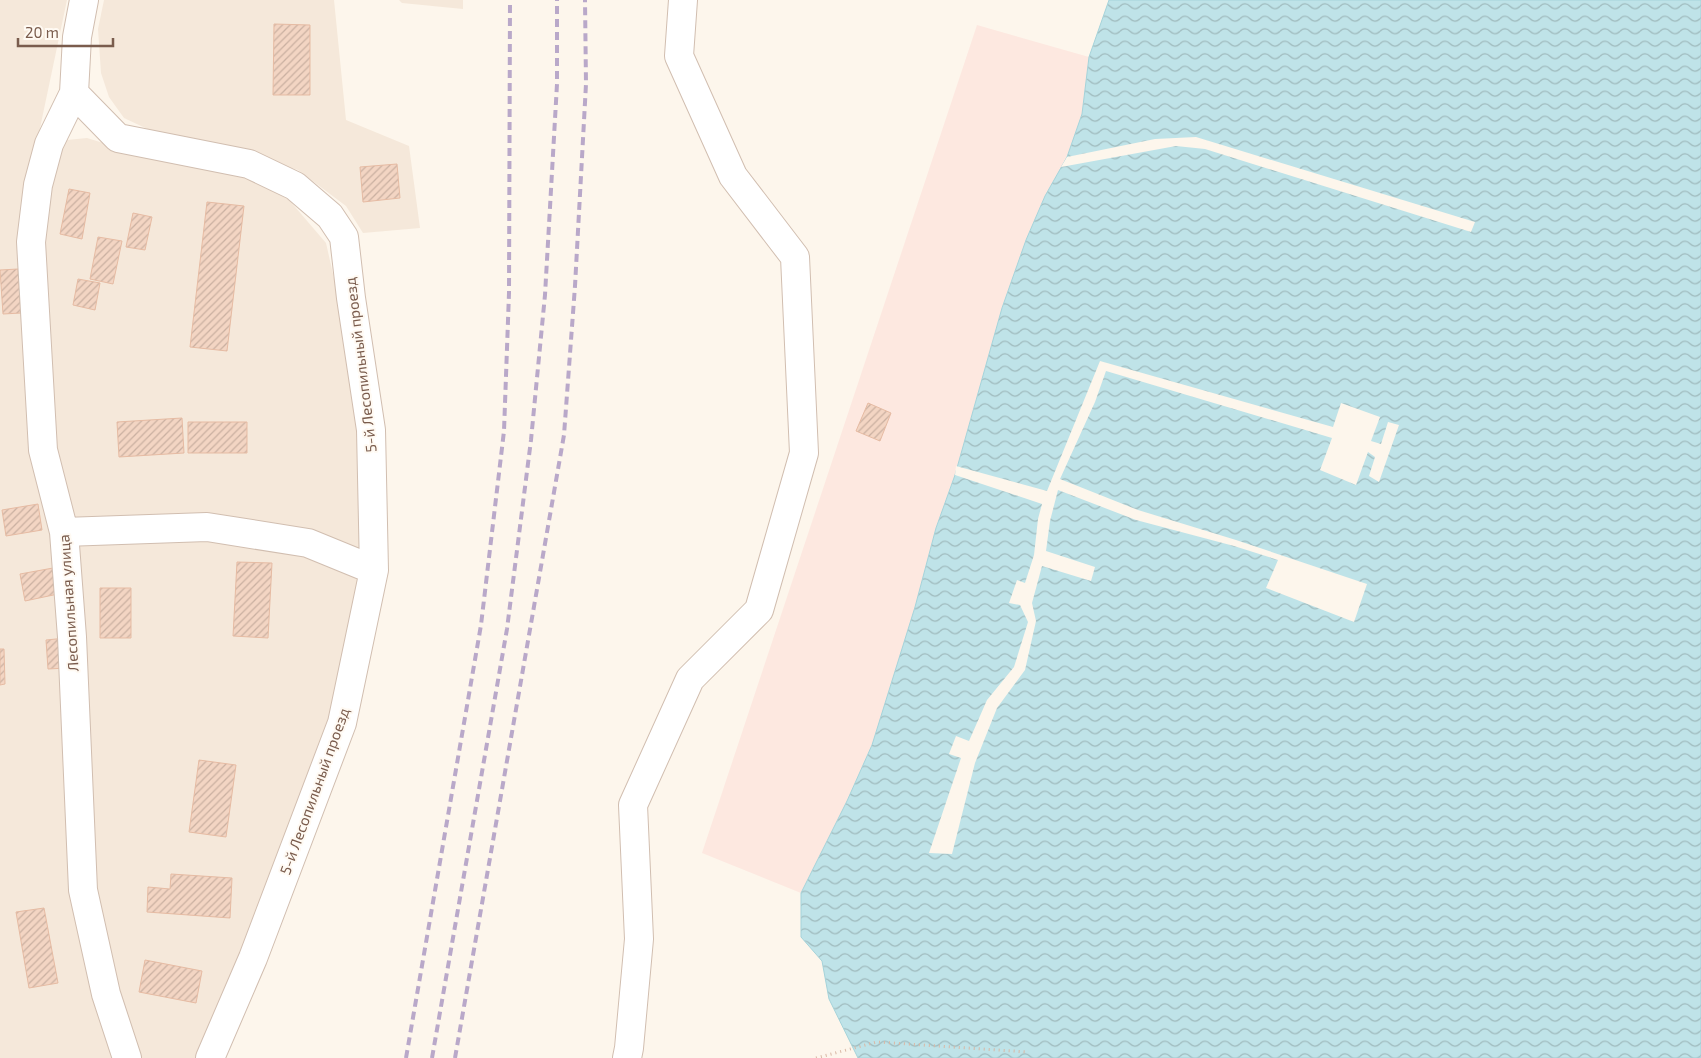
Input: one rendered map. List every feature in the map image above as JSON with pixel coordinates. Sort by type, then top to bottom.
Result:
[{"type":"street","points":[[74,93],[77,37],[84,0]]},
{"type":"street","points":[[627,1058],[640,939],[633,804],[690,679],[759,610],[804,453],[795,257],[733,176],[679,56],[683,0]]},
{"type":"street","name":"Лесопильная улица","points":[[74,93],[49,144],[38,185],[31,242],[42,450],[64,532],[72,637],[83,890],[106,994],[127,1058]]},
{"type":"street","name":"5-й Лесопильный проезд","points":[[74,93],[118,138],[249,164],[295,186],[330,216],[344,236],[351,298],[371,430],[374,570],[342,723],[253,958],[210,1058]]},
{"type":"street","points":[[64,532],[207,527],[308,543],[374,570]]},
{"type":"path","points":[[816,1058],[877,1042],[1028,1052]]},
{"type":"shaded area","points":[[0,0],[67,0],[28,185],[58,541],[77,891],[117,1058],[0,1058]]},
{"type":"shaded area","points":[[104,0],[334,0],[346,120],[409,146],[420,228],[363,233],[346,206],[298,170],[156,133],[124,118],[109,97],[101,73],[98,29]]},
{"type":"shaded area","points":[[399,0],[463,0],[463,9],[402,3]]},
{"type":"shaded area","points":[[977,25],[1089,57],[1082,114],[1067,157],[1045,196],[1026,240],[1002,308],[955,475],[936,528],[915,607],[872,745],[847,801],[801,893],[702,853]]},
{"type":"shaded area","points":[[87,138],[113,146],[250,176],[290,201],[326,243],[338,296],[359,431],[360,576],[331,719],[239,955],[195,1058],[134,1058],[88,891],[49,450],[37,242],[58,148],[67,140]]},
{"type":"water","points":[[1109,0],[1701,0],[1701,1058],[858,1058],[829,999],[822,961],[801,937],[801,893],[847,801],[872,745],[915,607],[936,528],[955,475],[1002,308],[1026,240],[1045,196],[1067,157],[1082,114],[1089,57]]},
{"type":"pier","points":[[1196,137],[1475,222],[1471,232],[1205,149],[1176,146],[1061,167],[1067,157],[1155,139]]},
{"type":"pier","points":[[1100,361],[1333,427],[1341,403],[1380,417],[1371,441],[1381,444],[1388,422],[1399,425],[1379,482],[1369,476],[1375,457],[1368,452],[1356,485],[1320,470],[1332,438],[1106,371],[1095,402],[1060,479],[1138,510],[1236,540],[1367,584],[1354,622],[1266,588],[1278,560],[1234,546],[1136,520],[1058,490],[1050,521],[1046,551],[1095,567],[1091,581],[1042,566],[1032,603],[1036,621],[1025,670],[997,708],[975,763],[952,854],[929,853],[961,758],[949,754],[956,736],[969,741],[987,700],[1014,667],[1028,622],[1020,605],[1009,603],[1017,580],[1025,583],[1034,555],[1038,519],[1042,504],[955,475],[956,466],[1047,491]]},
{"type":"building","points":[[274,24],[310,25],[310,95],[273,95]]},
{"type":"building","points":[[397,164],[400,198],[363,202],[360,167]]},
{"type":"building","points":[[69,189],[90,193],[82,239],[60,234]]},
{"type":"building","points":[[207,202],[244,206],[227,351],[190,347]]},
{"type":"building","points":[[133,213],[152,217],[145,250],[126,247]]},
{"type":"building","points":[[98,237],[122,241],[113,284],[90,279]]},
{"type":"building","points":[[18,269],[21,313],[3,314],[0,270]]},
{"type":"building","points":[[78,279],[100,283],[95,310],[73,305]]},
{"type":"building","points":[[868,403],[891,413],[880,441],[856,431]]},
{"type":"building","points":[[182,418],[184,453],[119,457],[117,422]]},
{"type":"building","points":[[188,422],[247,422],[247,453],[188,453]]},
{"type":"building","points":[[38,504],[42,530],[6,536],[2,510]]},
{"type":"building","points":[[237,562],[272,563],[268,638],[233,636]]},
{"type":"building","points":[[53,568],[58,594],[25,601],[20,574]]},
{"type":"building","points":[[100,588],[131,588],[131,638],[100,638]]},
{"type":"building","points":[[66,638],[67,668],[48,669],[46,640]]},
{"type":"building","points":[[0,649],[4,649],[5,684],[0,685]]},
{"type":"building","points":[[199,760],[236,765],[226,837],[189,832]]},
{"type":"building","points":[[171,874],[232,878],[230,918],[147,912],[148,887],[170,889]]},
{"type":"building","points":[[44,908],[58,983],[29,988],[16,912]]},
{"type":"building","points":[[145,960],[202,971],[196,1003],[139,992]]},
{"type":"railway","points":[[406,1058],[481,625],[504,431],[509,293],[510,0]]},
{"type":"railway","points":[[432,1058],[507,629],[531,440],[545,295],[557,84],[557,0]]},
{"type":"railway","points":[[455,1058],[564,435],[575,286],[586,84],[585,0]]}]
